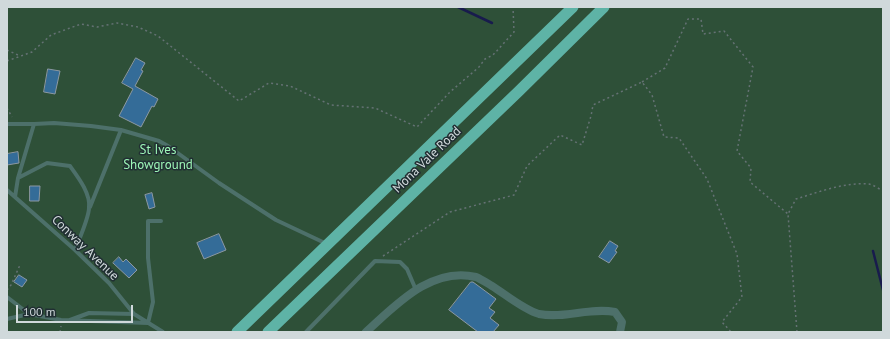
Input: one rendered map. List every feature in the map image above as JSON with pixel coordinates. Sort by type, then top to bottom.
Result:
[{"type":"highway","name":"Mona Vale Road","points":[[237,332],[573,7]]},
{"type":"highway","name":"Mona Vale Road","points":[[268,332],[519,91],[604,7]]},
{"type":"street","points":[[366,332],[416,290],[427,284],[454,276],[477,278],[519,304],[538,313],[556,315],[604,310],[615,312],[622,322],[620,332]]},
{"type":"lane","points":[[7,124],[80,124],[122,130],[159,141],[219,183],[276,220],[328,245]]},
{"type":"lane","points":[[15,197],[18,178],[34,124]]},
{"type":"lane","points":[[75,250],[90,208],[122,130]]},
{"type":"lane","points":[[18,178],[47,163],[70,166],[79,178],[86,192],[90,208]]},
{"type":"lane","name":"Conway Avenue","points":[[7,190],[75,250],[109,283],[134,314],[164,332]]},
{"type":"lane","points":[[7,319],[29,314],[61,320],[148,323],[154,302],[148,258],[148,221],[162,221]]},
{"type":"lane","points":[[306,332],[375,261],[400,262],[407,269],[416,290]]},
{"type":"lane","points":[[7,297],[29,314]]},
{"type":"lane","points":[[68,320],[89,313],[134,314]]},
{"type":"path","points":[[7,61],[32,52],[51,35],[81,24],[96,27],[117,23],[138,27],[158,36],[239,102],[270,83],[290,86],[331,106],[375,108],[417,127],[450,92],[493,54],[514,32],[513,7]]},
{"type":"path","points":[[375,261],[450,212],[514,196],[527,166],[560,135],[582,145],[593,105],[642,82],[665,68],[688,19],[701,19],[703,34],[724,31],[753,67],[737,151],[751,168],[750,182],[788,214]]},
{"type":"path","points":[[7,50],[20,56]]},
{"type":"path","points":[[642,82],[652,95],[664,137],[679,138],[707,179],[737,254],[742,297],[722,322],[731,332]]},
{"type":"path","points":[[7,108],[15,124]]},
{"type":"path","points":[[797,332],[788,214],[796,199],[830,188],[850,185],[871,184],[883,191]]},
{"type":"path","points":[[7,290],[11,285],[20,265]]},
{"type":"green space","name":"St Ives Showground","points":[[7,7],[883,7],[883,332],[7,332]]},
{"type":"building","points":[[136,58],[145,63],[141,70],[143,71],[135,86],[158,99],[154,107],[152,106],[141,127],[119,116],[133,89],[122,83]]},
{"type":"building","points":[[48,69],[60,71],[55,94],[44,92]]},
{"type":"building","points":[[18,152],[19,163],[7,165],[7,154]]},
{"type":"building","points":[[30,186],[40,186],[39,201],[30,201]]},
{"type":"building","points":[[152,193],[155,207],[149,209],[145,195]]},
{"type":"building","points":[[219,234],[226,250],[204,259],[197,243]]},
{"type":"building","points":[[610,241],[618,246],[615,251],[617,252],[609,263],[599,257]]},
{"type":"building","points":[[119,257],[123,262],[126,259],[137,270],[129,278],[113,263]]},
{"type":"building","points":[[19,275],[27,280],[22,287],[14,282]]},
{"type":"building","points":[[471,282],[496,299],[489,308],[495,312],[490,318],[499,325],[493,332],[478,332],[449,310]]},
{"type":"waterway","points":[[458,7],[492,23]]},
{"type":"waterway","points":[[873,251],[883,290]]}]
